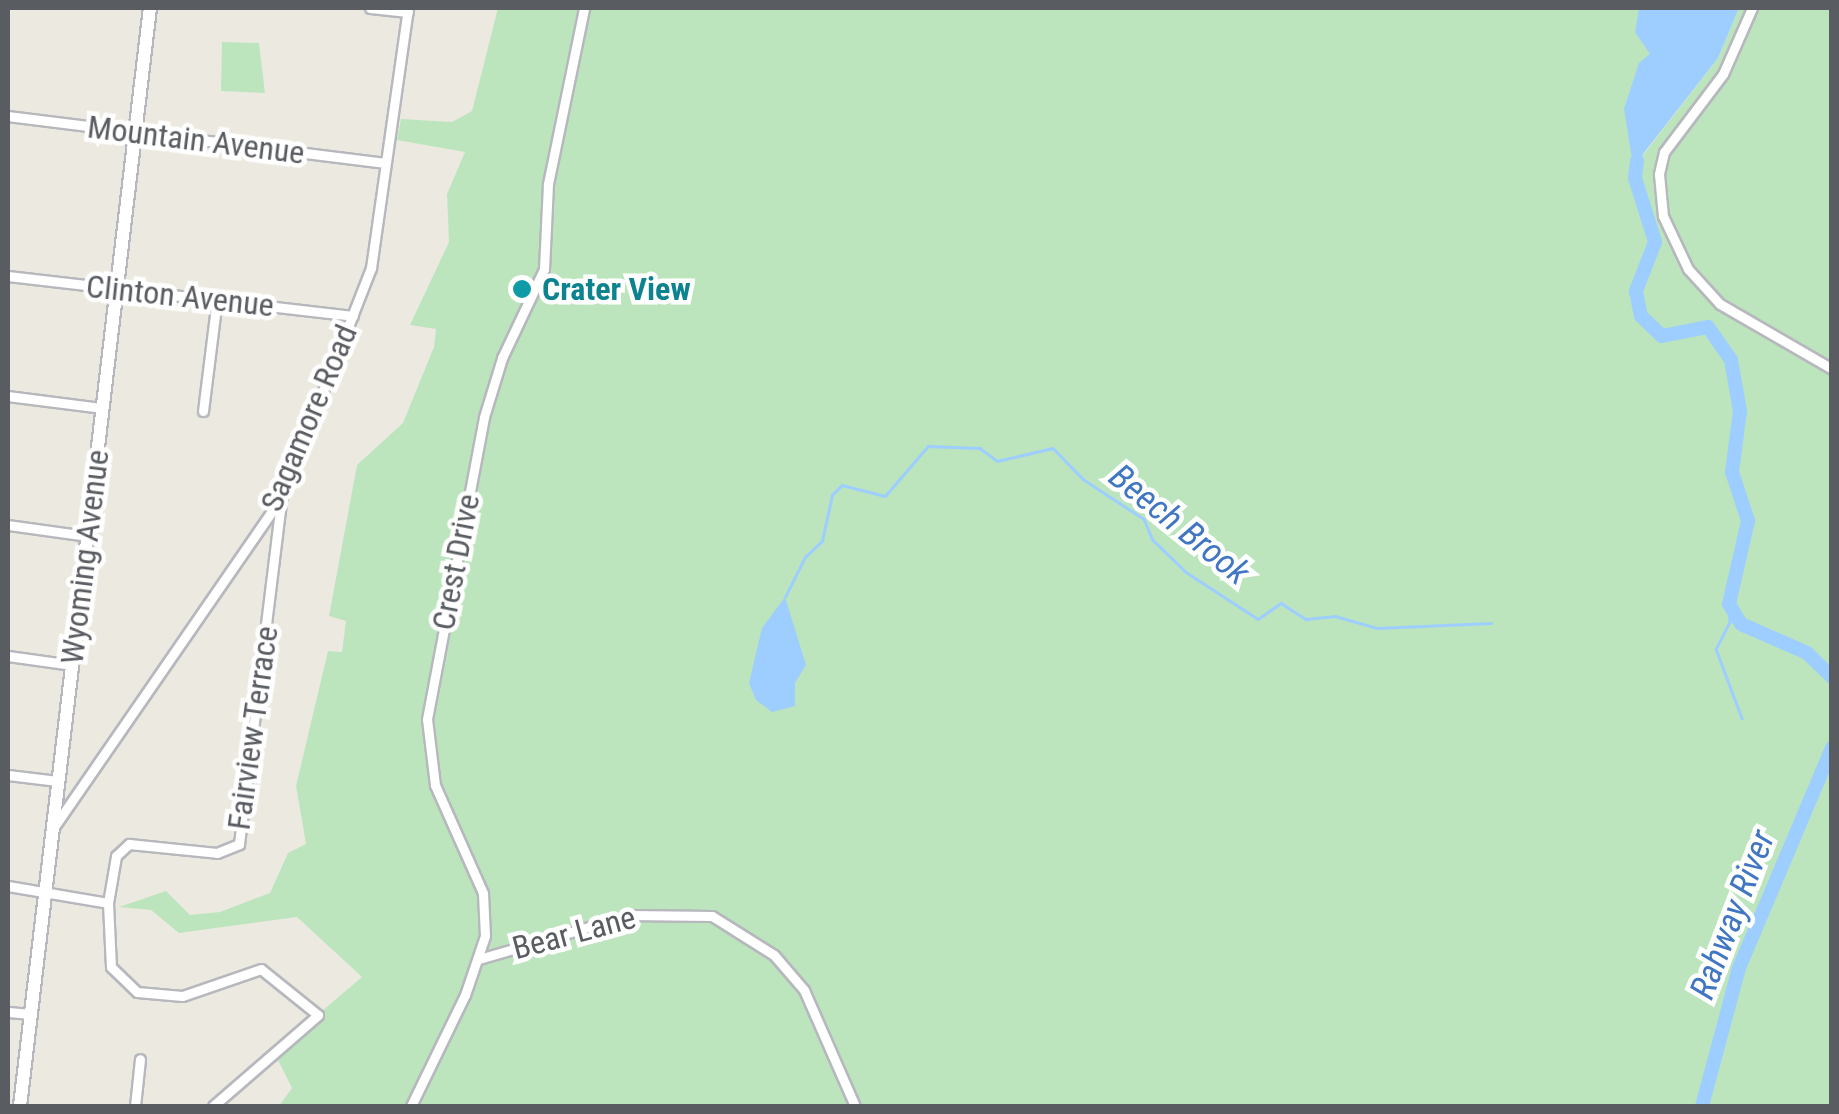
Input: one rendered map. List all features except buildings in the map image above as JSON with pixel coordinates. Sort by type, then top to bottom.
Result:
[{"type":"main road","name":"Wyoming Avenue","points":[[20,1106],[150,8]]},
{"type":"street","points":[[370,8],[408,10]]},
{"type":"street","name":"Crest Drive","points":[[411,1106],[484,958],[483,892],[435,785],[429,705],[484,417],[502,358],[544,269],[548,184],[584,8]]},
{"type":"street","points":[[1752,8],[1723,74],[1664,152],[1658,174],[1664,216],[1688,269],[1720,304],[1832,369]]},
{"type":"street","name":"Sagamore Road","points":[[52,830],[282,496],[371,268],[408,10]]},
{"type":"street","name":"Mountain Avenue","points":[[8,116],[385,164]]},
{"type":"street","name":"Clinton Avenue","points":[[8,276],[353,316]]},
{"type":"street","points":[[203,411],[217,299]]},
{"type":"street","points":[[8,396],[102,408]]},
{"type":"street","name":"Fairview Terrace","points":[[213,1106],[318,1015],[261,969],[182,996],[137,992],[111,967],[108,903],[116,856],[129,844],[222,853],[242,838],[282,496]]},
{"type":"street","points":[[8,525],[87,536]]},
{"type":"street","points":[[8,656],[72,665]]},
{"type":"street","points":[[8,775],[58,781]]},
{"type":"street","points":[[8,886],[108,903]]},
{"type":"street","name":"Bear Lane","points":[[484,958],[629,915],[712,916],[774,955],[804,990],[856,1106]]},
{"type":"street","points":[[8,1012],[31,1014]]},
{"type":"street","points":[[136,1106],[140,1059]]},
{"type":"green space","points":[[498,8],[1650,8],[1650,54],[1631,123],[1635,175],[1643,155],[1718,58],[1739,8],[1831,8],[1831,1106],[279,1106],[292,1088],[274,1052],[362,977],[297,917],[179,933],[151,910],[119,907],[166,891],[190,915],[220,912],[270,893],[288,853],[306,844],[296,786],[328,651],[342,652],[346,621],[329,616],[357,465],[403,423],[434,347],[436,329],[410,325],[449,242],[447,194],[465,152],[397,140],[401,119],[452,122],[472,111]]},
{"type":"green space","points":[[222,42],[259,43],[265,93],[221,91]]},
{"type":"water","points":[[1639,8],[1739,8],[1718,58],[1643,154],[1635,178],[1624,109],[1639,63],[1650,54],[1635,32]]},
{"type":"water","points":[[785,597],[806,665],[795,683],[795,706],[772,712],[756,700],[749,683],[762,628]]},
{"type":"waterway","name":"Rahway River","points":[[1637,161],[1635,178],[1655,242],[1636,291],[1641,316],[1662,336],[1708,327],[1731,360],[1740,411],[1732,472],[1748,521],[1729,604],[1741,624],[1807,653],[1832,677]]},
{"type":"waterway","name":"Beech Brook","points":[[785,597],[805,557],[822,541],[832,495],[842,485],[885,496],[928,446],[980,448],[997,461],[1053,448],[1083,479],[1144,519],[1153,540],[1186,572],[1258,619],[1281,603],[1306,619],[1335,616],[1377,628],[1491,623]]},
{"type":"waterway","name":"Rahway River","points":[[1729,604],[1730,622],[1716,649],[1742,718]]},
{"type":"waterway","name":"Rahway River","points":[[1702,1106],[1739,968],[1832,748]]},
{"type":"place","name":"Crater View","points":[[522,289]]}]
